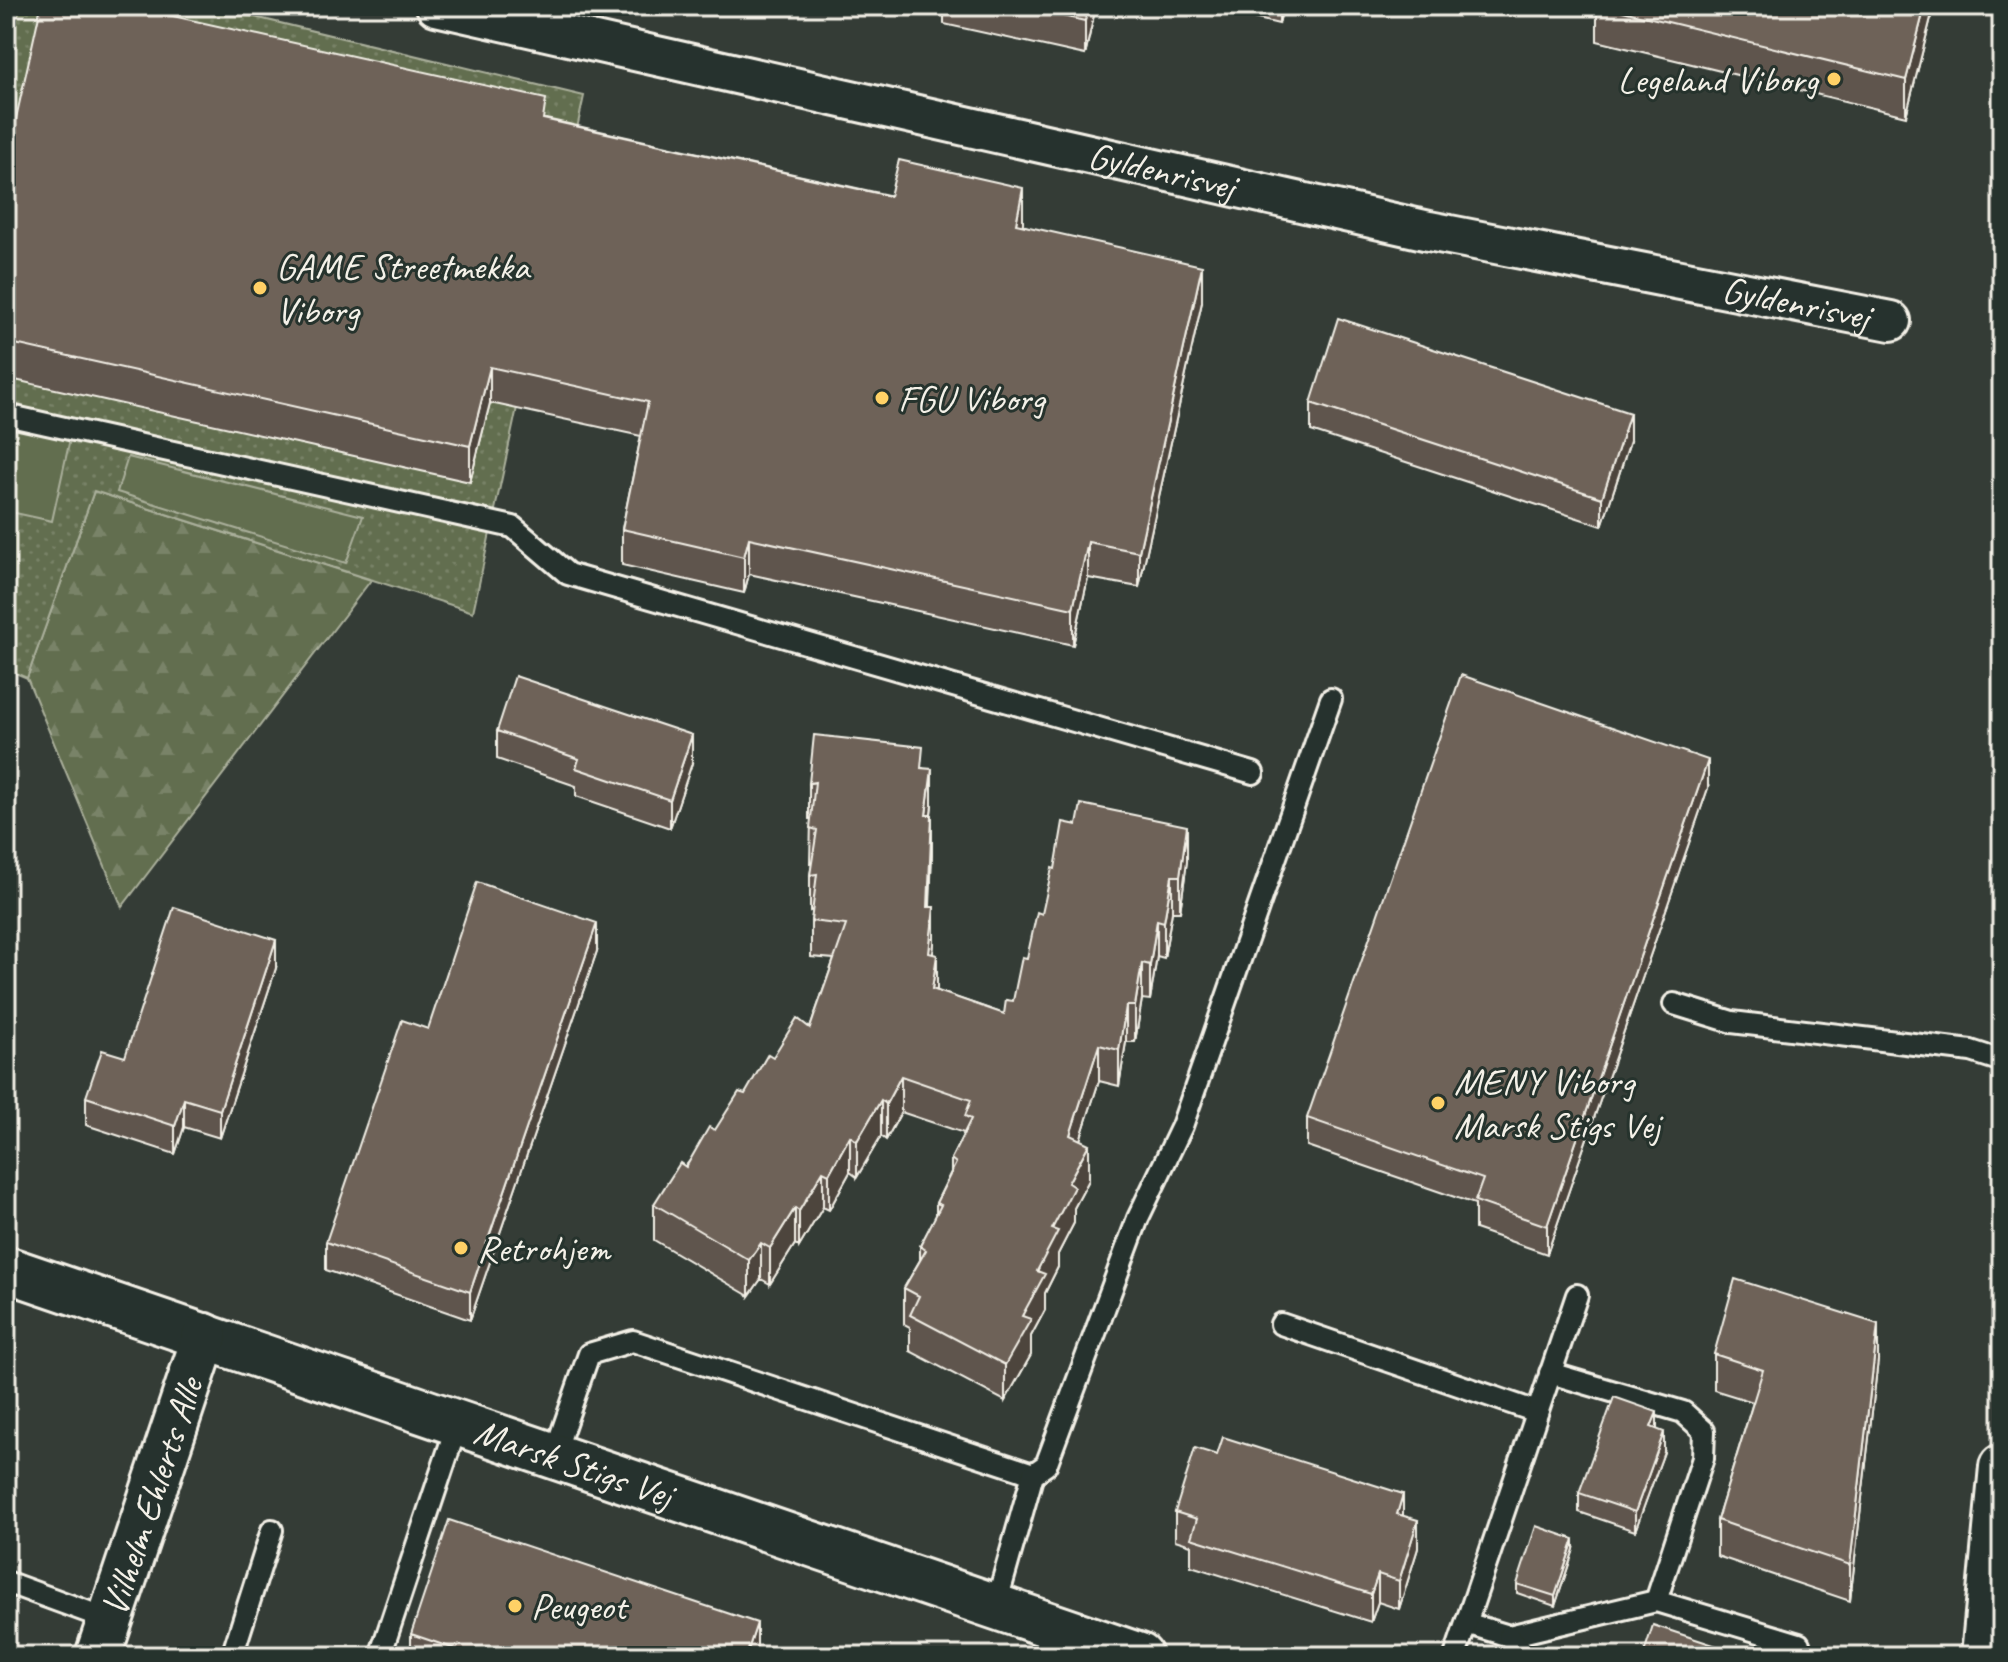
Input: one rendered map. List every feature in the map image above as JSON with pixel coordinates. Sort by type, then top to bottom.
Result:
[{"type":"street","name":"Gyldenrisvej","points":[[436,6],[1429,231],[1891,321]]},
{"type":"street","name":"Marsk Stigs Vej","points":[[6,1269],[1140,1656]]},
{"type":"street","name":"Vilhelm Ehlerts Alle","points":[[104,1638],[205,1336]]},
{"type":"street","points":[[1984,1656],[2002,1467]]},
{"type":"lane","points":[[6,415],[513,527],[568,574],[1253,773]]},
{"type":"lane","points":[[995,1608],[1033,1474],[1046,1465],[1138,1218],[1182,1126],[1331,699]]},
{"type":"lane","points":[[1674,1004],[1732,1022],[1971,1051],[2002,1061]]},
{"type":"lane","points":[[1455,1656],[1577,1295]]},
{"type":"lane","points":[[1281,1324],[1537,1412]]},
{"type":"lane","points":[[554,1455],[589,1354],[633,1341],[1033,1474]]},
{"type":"lane","points":[[1550,1373],[1683,1412],[1704,1431],[1703,1458],[1656,1601]]},
{"type":"lane","points":[[380,1656],[458,1422]]},
{"type":"lane","points":[[232,1656],[272,1530]]},
{"type":"lane","points":[[6,1582],[104,1638]]},
{"type":"lane","points":[[1466,1623],[1509,1636],[1656,1601],[1799,1644],[1797,1656]]},
{"type":"lane","points":[[1509,1636],[1527,1656]]},
{"type":"green space","name":"GAME Streetmekka Viborg","points":[[6,6],[209,6],[584,96],[473,612],[94,491],[27,678],[6,669]]},
{"type":"green space","points":[[6,425],[70,439],[52,521],[6,511]]},
{"type":"green space","points":[[128,457],[363,516],[346,563],[117,492]]},
{"type":"green space","points":[[94,491],[371,580],[122,907],[27,678]]},
{"type":"building","points":[[41,6],[128,6],[546,99],[543,119],[890,196],[899,160],[1023,188],[1016,224],[1202,266],[1139,552],[1088,542],[1073,609],[749,538],[744,557],[622,529],[648,402],[490,367],[470,446],[6,342],[6,163]]},
{"type":"building","points":[[1018,6],[1088,6],[1085,21]]},
{"type":"building","points":[[1602,6],[1925,6],[1906,80]]},
{"type":"building","points":[[1338,318],[1630,413],[1602,498],[1311,403]]},
{"type":"building","points":[[1461,675],[1708,760],[1547,1226],[1475,1201],[1483,1179],[1307,1118]]},
{"type":"building","points":[[515,676],[692,735],[670,800],[576,768],[579,759],[497,731]]},
{"type":"building","points":[[814,735],[923,747],[921,768],[932,769],[926,815],[932,815],[928,907],[934,907],[929,953],[937,955],[932,989],[1004,1014],[1006,1000],[1013,1001],[1022,957],[1027,958],[1037,912],[1042,914],[1052,868],[1055,869],[1063,822],[1077,825],[1081,804],[1187,826],[1180,876],[1172,876],[1164,922],[1157,920],[1150,965],[1142,963],[1135,1006],[1126,1006],[1119,1050],[1099,1045],[1070,1135],[1089,1144],[1068,1183],[1074,1187],[1052,1229],[1058,1231],[1037,1271],[1045,1274],[1022,1316],[1031,1319],[1005,1365],[910,1315],[919,1296],[904,1288],[926,1250],[920,1246],[941,1205],[936,1203],[956,1163],[951,1159],[971,1119],[965,1116],[971,1100],[901,1076],[886,1104],[881,1100],[857,1141],[850,1136],[829,1174],[823,1171],[799,1211],[795,1208],[770,1248],[761,1243],[749,1260],[654,1204],[680,1163],[686,1167],[709,1127],[715,1130],[739,1092],[745,1094],[768,1054],[773,1057],[797,1018],[810,1028],[846,925],[811,921],[817,874],[810,875],[817,830],[810,828],[815,782],[809,783]]},
{"type":"building","points":[[477,882],[597,923],[470,1292],[326,1242],[402,1020],[428,1029]]},
{"type":"building","points":[[174,907],[276,940],[220,1110],[184,1099],[175,1126],[86,1097],[102,1050],[125,1057]]},
{"type":"building","points":[[1735,1279],[1878,1324],[1850,1565],[1717,1520],[1763,1370],[1714,1354]]},
{"type":"building","points":[[1614,1397],[1657,1412],[1651,1427],[1664,1432],[1635,1512],[1579,1493]]},
{"type":"building","points":[[1223,1437],[1403,1494],[1397,1514],[1418,1520],[1399,1581],[1378,1574],[1371,1594],[1191,1538],[1197,1519],[1175,1512],[1195,1448],[1217,1455]]},
{"type":"building","points":[[449,1520],[757,1623],[746,1656],[476,1656],[411,1634]]},
{"type":"building","points":[[1536,1526],[1574,1539],[1555,1596],[1517,1584]]},
{"type":"building","points":[[1653,1625],[1747,1656],[1643,1656]]},
{"type":"place","name":"Legeland Viborg","points":[[1834,79]]},
{"type":"place","name":"GAME Streetmekka Viborg","points":[[260,288]]},
{"type":"place","name":"FGU Viborg","points":[[882,398]]},
{"type":"place","name":"MENY Viborg Marsk Stigs Vej","points":[[1438,1103]]},
{"type":"place","name":"Retrohjem","points":[[461,1248]]},
{"type":"place","name":"Peugeot","points":[[515,1606]]}]
